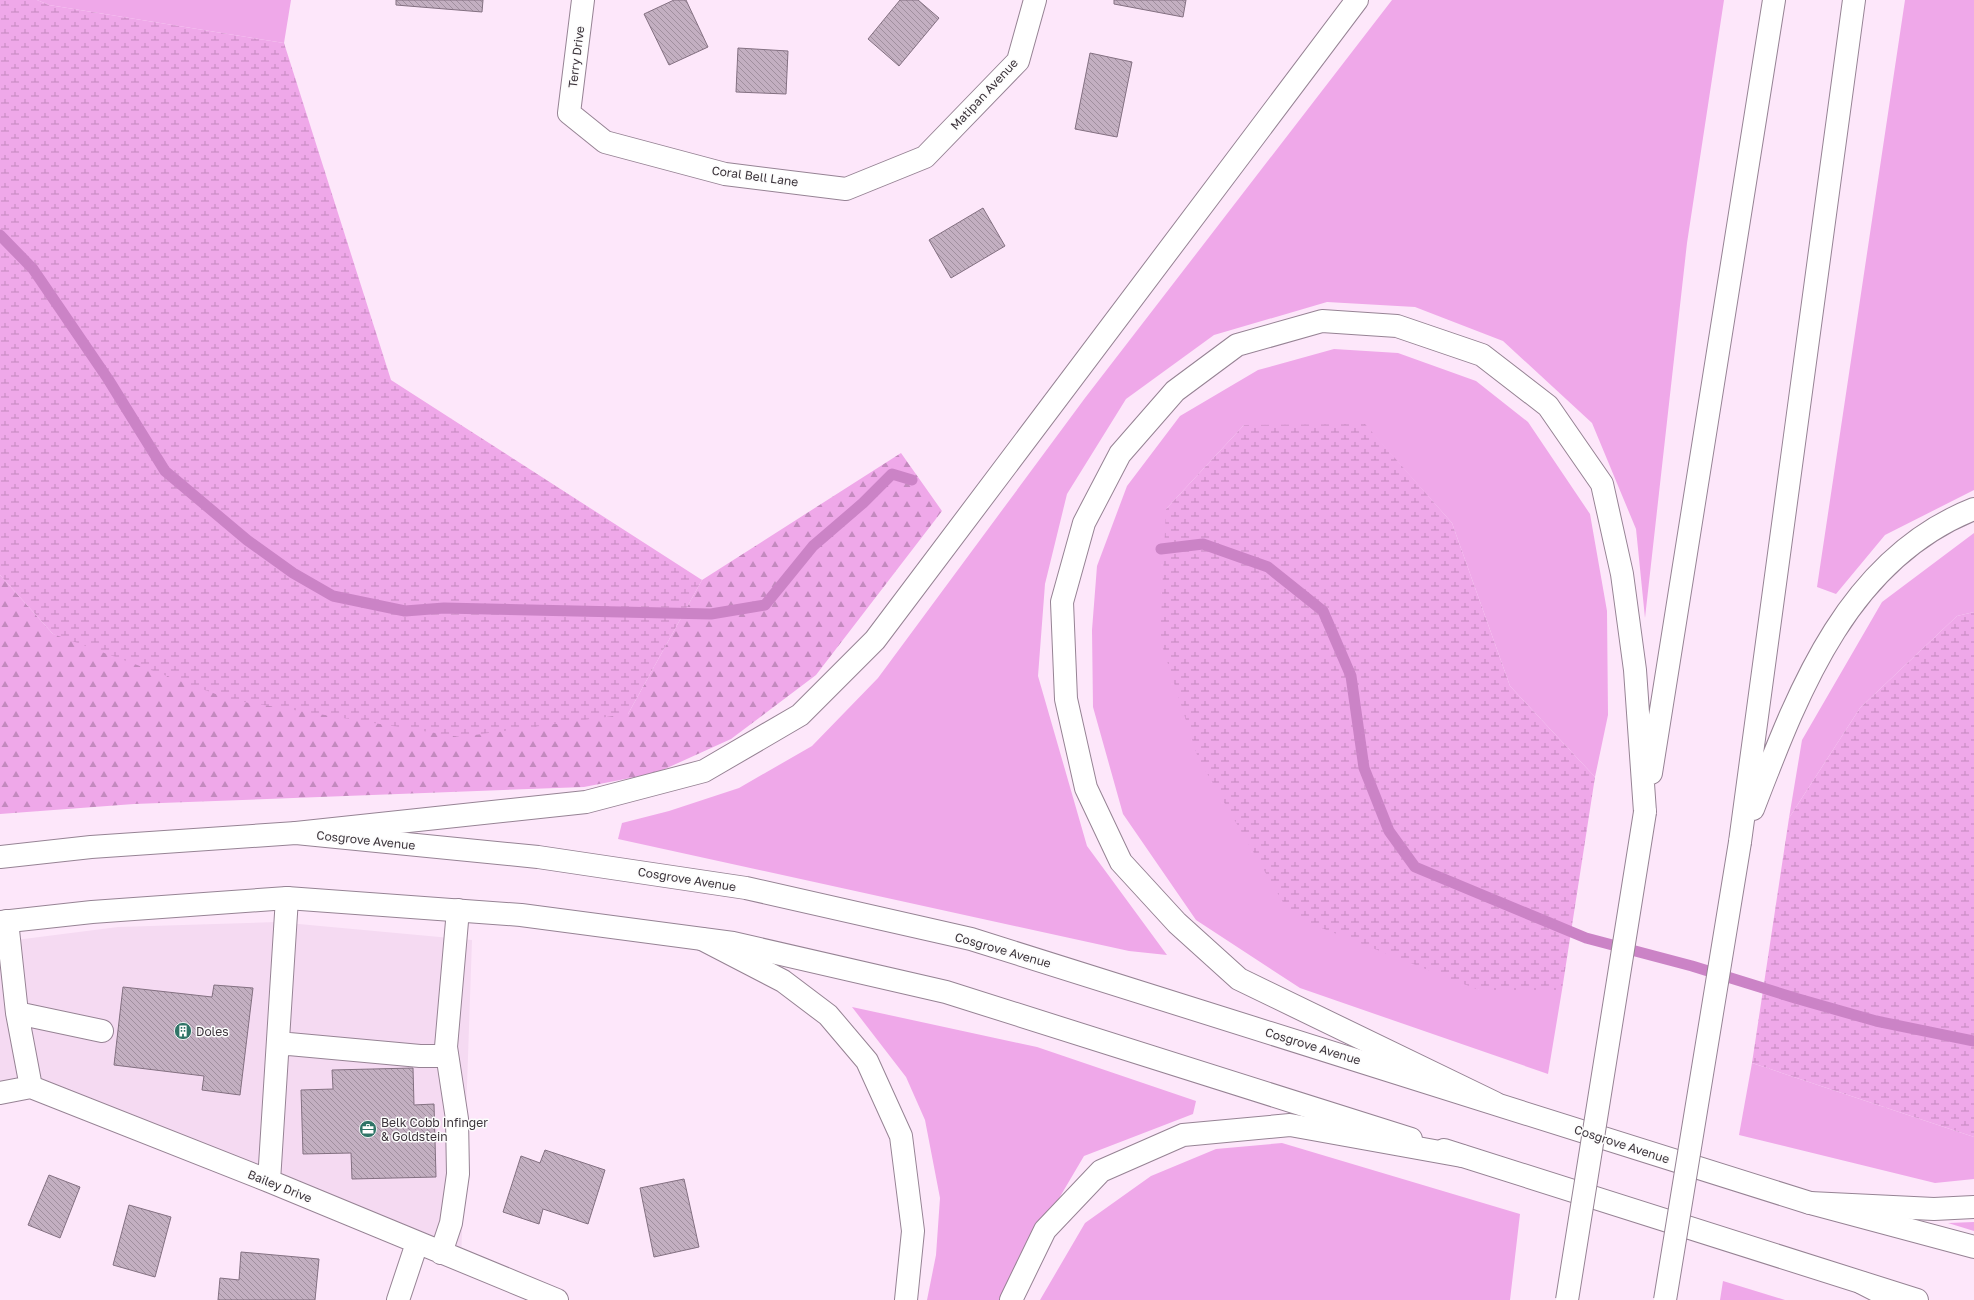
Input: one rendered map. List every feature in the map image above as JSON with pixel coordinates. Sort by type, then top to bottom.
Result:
[{"type":"main road","name":"Terry Drive","points":[[569,113],[583,0]]},
{"type":"main road","name":"Matipan Avenue","points":[[925,157],[1018,61],[1035,0]]},
{"type":"main road","points":[[296,833],[586,802],[704,772],[800,715],[874,640],[1357,0]]},
{"type":"main road","points":[[1567,1300],[1774,0]]},
{"type":"main road","points":[[1665,1300],[1740,842],[1854,0]]},
{"type":"main road","name":"Coral Bell Lane","points":[[569,113],[604,142],[725,174],[846,188],[925,157]]},
{"type":"main road","points":[[1495,1103],[1239,979],[1177,923],[1121,862],[1084,781],[1066,699],[1062,602],[1084,523],[1120,454],[1175,391],[1237,345],[1322,321],[1397,326],[1482,355],[1548,406],[1602,484],[1622,574],[1634,662],[1644,812]]},
{"type":"main road","points":[[1740,842],[1789,716],[1808,676],[1833,634],[1860,595],[1883,569],[1908,546],[1958,515],[1974,509]]},
{"type":"main road","name":"Cosgrove Avenue","points":[[0,857],[91,847],[296,833],[538,857],[746,888],[971,939],[1810,1203],[1974,1247]]},
{"type":"main road","points":[[270,1181],[287,898]]},
{"type":"main road","points":[[0,1093],[31,1087],[17,1014],[4,922],[92,912],[287,898],[521,915],[733,944],[946,992],[1917,1300]]},
{"type":"main road","points":[[441,1253],[451,1224],[458,1174],[457,1119],[447,1056],[458,910]]},
{"type":"main road","points":[[702,939],[783,981],[828,1015],[867,1061],[901,1136],[913,1231],[906,1300]]},
{"type":"main road","points":[[17,1014],[102,1030]]},
{"type":"main road","points":[[278,1043],[420,1056],[447,1056]]},
{"type":"main road","name":"Bailey Drive","points":[[31,1087],[270,1181],[417,1244],[557,1300]]},
{"type":"main road","points":[[1011,1300],[1045,1230],[1101,1171],[1183,1135],[1290,1125],[1462,1156]]},
{"type":"main road","points":[[1810,1203],[1934,1209],[1974,1208]]},
{"type":"main road","points":[[398,1300],[417,1244]]},
{"type":"main road","points":[[1862,1283],[1895,1300]]},
{"type":"shaded area","points":[[277,922],[472,940],[461,1261],[31,1087],[0,1093],[0,942],[118,927]]},
{"type":"green space","points":[[0,0],[37,0],[49,5],[284,43],[391,380],[702,580],[628,714],[460,737],[232,700],[53,634],[0,575]]},
{"type":"green space","points":[[37,0],[291,0],[284,43],[49,5]]},
{"type":"green space","points":[[1392,0],[1724,0],[1687,243],[1645,618],[1636,529],[1592,423],[1503,341],[1415,307],[1327,302],[1214,335],[1126,399],[1067,494],[1045,584],[1038,676],[1087,846],[1167,955],[1129,951],[618,839],[622,823],[669,811],[739,788],[812,746],[878,678],[1085,398]]},
{"type":"green space","points":[[1905,0],[1974,0],[1974,490],[1885,535],[1836,594],[1817,587]]},
{"type":"green space","points":[[1334,349],[1398,353],[1476,381],[1528,422],[1590,514],[1607,611],[1608,715],[1595,777],[1510,686],[1452,523],[1365,425],[1244,425],[1166,509],[1479,990],[1562,990],[1548,1074],[1300,988],[1196,920],[1123,814],[1093,707],[1092,630],[1097,566],[1127,486],[1180,416],[1258,370]]},
{"type":"green space","points":[[1365,424],[1452,523],[1510,686],[1595,777],[1562,990],[1479,990],[1291,916],[1198,758],[1160,639],[1166,509],[1244,425]]},
{"type":"green space","points":[[901,453],[942,511],[816,675],[731,739],[656,773],[584,787],[134,804],[0,814],[0,575],[53,634],[628,714],[702,580]]},
{"type":"green space","points":[[1974,533],[1974,612],[1957,616],[1860,708],[1789,818],[1802,740],[1882,602]]},
{"type":"green space","points":[[1974,612],[1974,1137],[1752,1063],[1789,818],[1860,708],[1957,616]]},
{"type":"green space","points":[[852,1007],[1037,1047],[1196,1101],[1193,1114],[1084,1156],[999,1300],[927,1300],[936,1255],[940,1198],[925,1120],[906,1077]]},
{"type":"green space","points":[[1752,1063],[1974,1137],[1974,1179],[1935,1183],[1739,1135]]},
{"type":"green space","points":[[1282,1143],[1520,1214],[1510,1300],[1040,1300],[1085,1223],[1151,1176],[1216,1149]]},
{"type":"green space","points":[[1974,1222],[1974,1231],[1948,1223]]},
{"type":"green space","points":[[1723,1281],[1785,1300],[1720,1300]]},
{"type":"building","points":[[396,0],[483,0],[482,12],[396,5]]},
{"type":"building","points":[[674,0],[686,0],[708,47],[669,65],[644,14]]},
{"type":"building","points":[[900,0],[918,0],[939,18],[899,66],[868,39]]},
{"type":"building","points":[[1114,0],[1186,0],[1183,17],[1114,4]]},
{"type":"building","points":[[738,48],[788,51],[786,94],[736,92]]},
{"type":"building","points":[[1090,53],[1132,62],[1117,137],[1075,129]]},
{"type":"building","points":[[983,208],[1005,246],[951,278],[929,240]]},
{"type":"building","name":"Doles","points":[[214,985],[253,988],[240,1095],[202,1090],[204,1076],[114,1065],[123,987],[212,997]]},
{"type":"building","name":"Belk Cobb Infinger & Goldstein","points":[[413,1068],[414,1105],[434,1104],[436,1177],[352,1179],[351,1153],[303,1154],[301,1090],[333,1089],[332,1070]]},
{"type":"building","points":[[545,1150],[605,1170],[588,1224],[543,1209],[539,1224],[503,1212],[521,1156],[540,1163]]},
{"type":"building","points":[[49,1175],[80,1187],[60,1238],[28,1225]]},
{"type":"building","points":[[684,1179],[699,1247],[654,1257],[640,1188]]},
{"type":"building","points":[[129,1205],[171,1217],[155,1277],[113,1265]]},
{"type":"building","points":[[241,1252],[319,1259],[315,1300],[218,1300],[220,1278],[239,1280]]},
{"type":"waterway","points":[[0,235],[33,269],[108,379],[165,471],[247,540],[293,573],[333,596],[405,611],[444,608],[711,614],[765,605],[813,546],[863,503],[892,474],[912,480]]},
{"type":"waterway","points":[[1161,549],[1203,544],[1268,567],[1323,611],[1351,676],[1364,768],[1389,831],[1415,867],[1586,938],[1692,966],[1876,1021],[1974,1041]]},
{"type":"place","name":"Doles","points":[[183,1031]]},
{"type":"place","name":"Belk Cobb Infinger & Goldstein","points":[[368,1129]]}]
